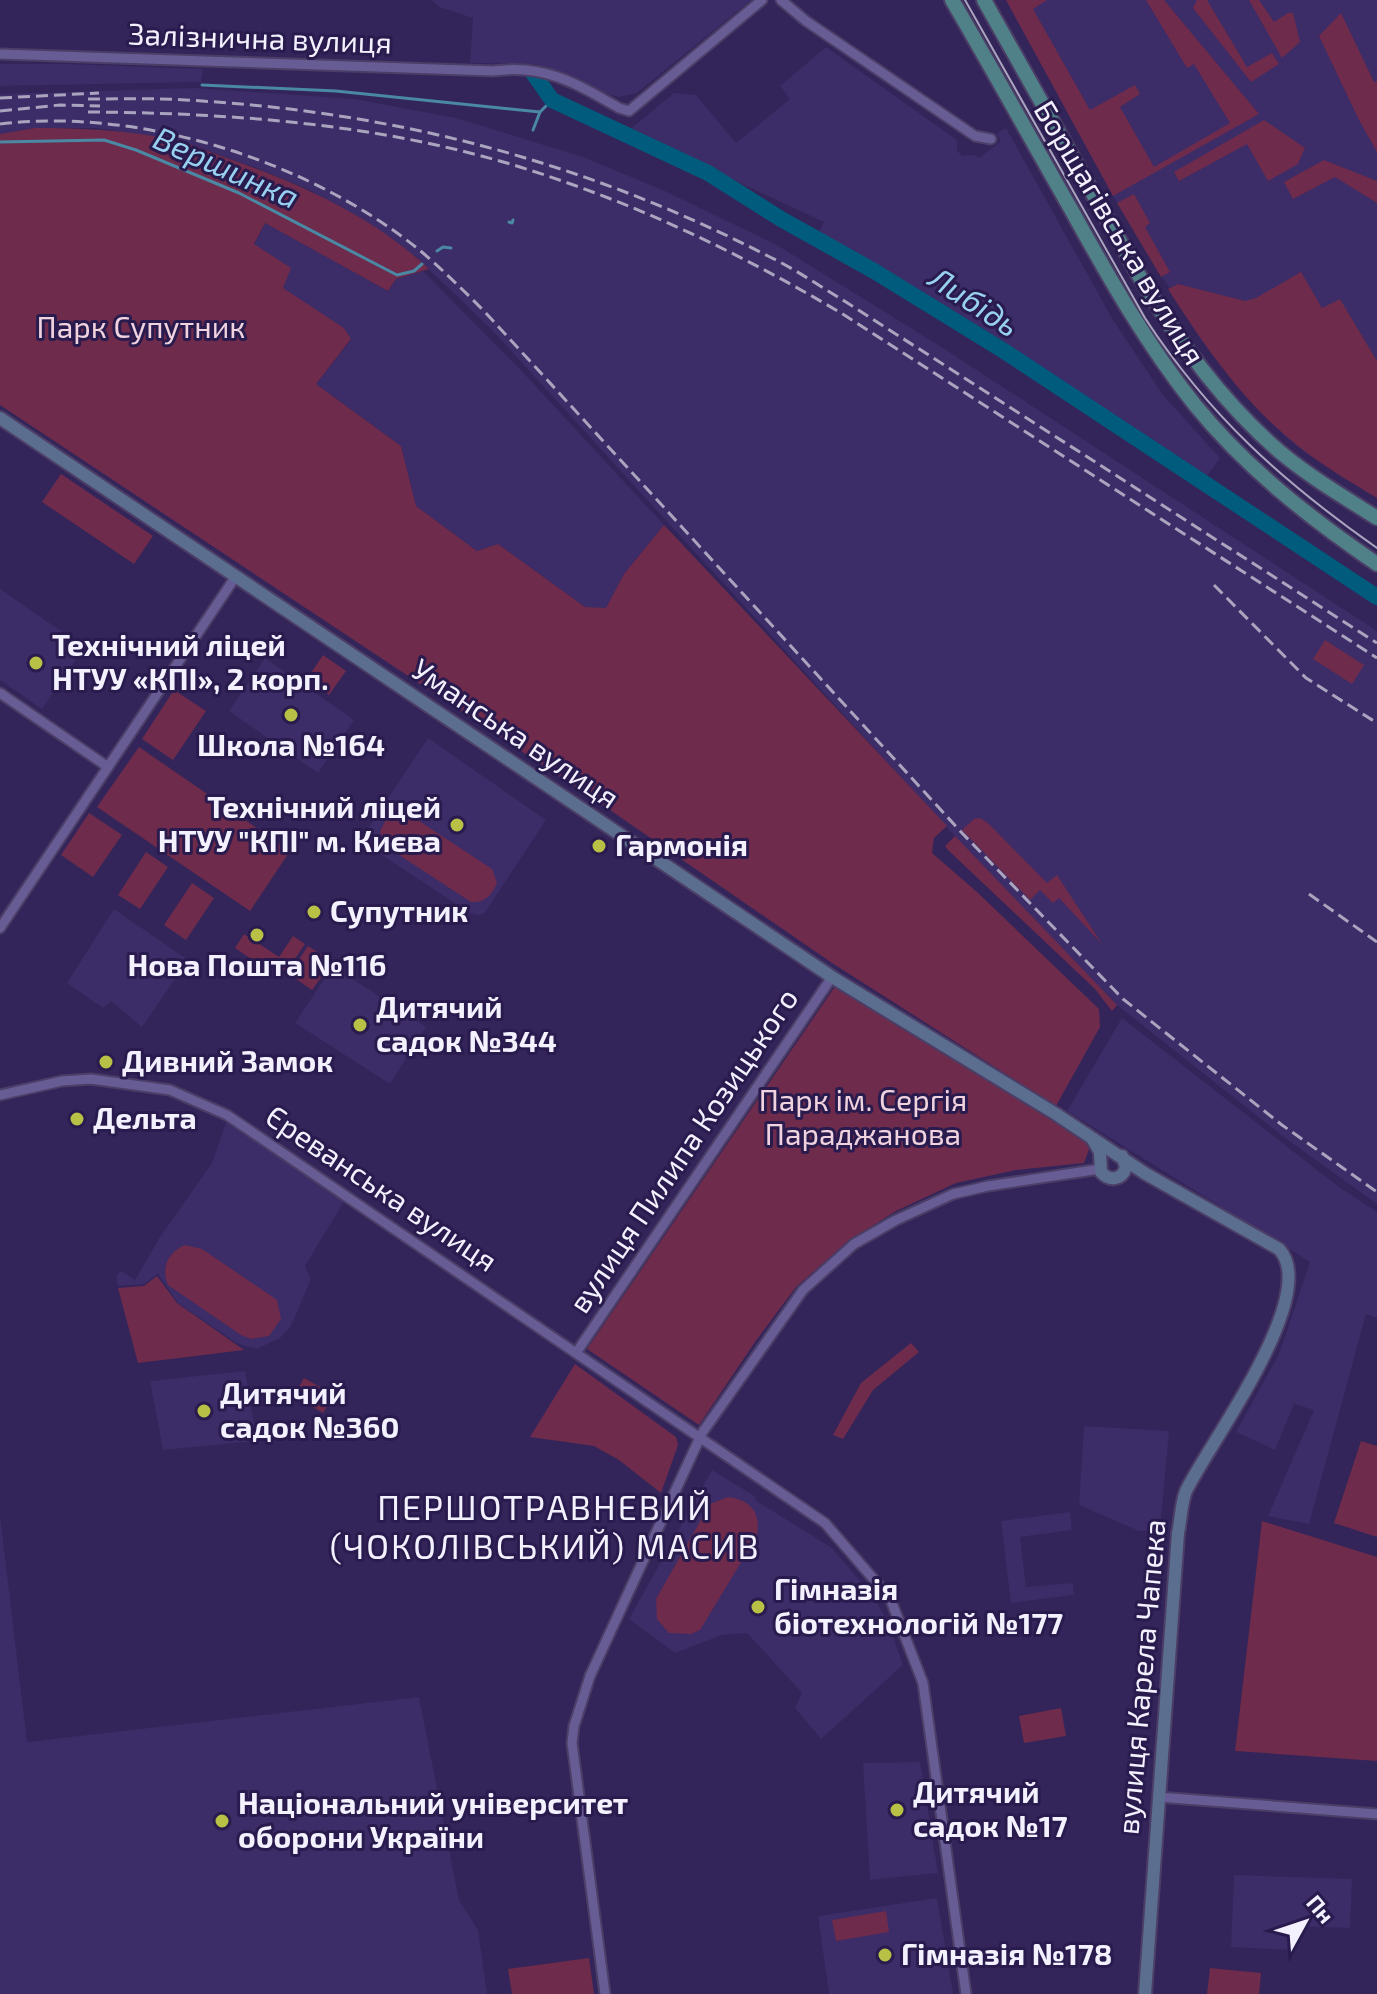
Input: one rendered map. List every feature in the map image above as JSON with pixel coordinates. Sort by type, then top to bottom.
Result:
[{"type":"main road","name":"Борщагівська вулиця","points":[[952,0],[1114,287],[1166,366],[1233,447],[1270,482],[1341,540],[1377,564]]},
{"type":"main road","name":"Борщагівська вулиця","points":[[984,0],[1134,267],[1189,353],[1235,408],[1280,452],[1377,518]]},
{"type":"street","name":"Залізнична вулиця","points":[[0,54],[493,71],[517,68],[546,71],[629,111],[762,0]]},
{"type":"street","points":[[781,0],[816,28],[975,136],[991,139]]},
{"type":"street","name":"Уманська вулиця","points":[[0,418],[832,977],[1122,1156],[1146,1174],[1279,1249]]},
{"type":"street","points":[[0,928],[236,576]]},
{"type":"street","points":[[0,693],[108,767]]},
{"type":"street","name":"вулиця Пилипа Козицького","points":[[576,1353],[832,977]]},
{"type":"street","name":"Єреванська вулиця","points":[[0,1095],[62,1081],[91,1079],[170,1090],[227,1115],[825,1523],[890,1598],[923,1683],[966,1994]]},
{"type":"street","points":[[1088,1135],[1096,1144],[1104,1175],[1112,1179],[1146,1174]]},
{"type":"street","points":[[605,1994],[572,1743],[574,1726],[590,1676],[700,1438],[803,1290],[854,1244],[896,1220],[953,1194],[1100,1166],[1110,1153],[1122,1156],[1126,1167],[1123,1175]]},
{"type":"street","name":"вулиця Карела Чапека","points":[[1145,1994],[1178,1533],[1185,1493],[1266,1352],[1288,1286],[1289,1265],[1279,1249]]},
{"type":"street","points":[[1158,1797],[1377,1814]]},
{"type":"shaded area","points":[[432,0],[751,0],[637,93],[619,97],[536,64],[470,63],[473,18],[439,7]]},
{"type":"shaded area","points":[[1006,0],[1377,0],[1377,498],[1286,437],[1241,390],[1201,340],[1113,196]]},
{"type":"shaded area","points":[[826,47],[957,140],[957,150],[962,156],[979,158],[1001,141],[997,133],[1006,128],[1113,320],[1163,395],[1220,458],[1207,476],[1202,478],[950,316],[816,237],[824,222],[628,131],[674,93],[696,95],[736,143],[790,99],[780,86]]},
{"type":"shaded area","points":[[0,64],[203,69],[201,82],[0,86]]},
{"type":"shaded area","points":[[194,88],[355,99],[456,118],[583,157],[665,191],[777,245],[943,348],[1377,631],[1377,1204],[1281,1135],[1117,1005],[1003,889],[492,330],[415,256],[311,191],[178,140],[96,128],[35,128],[0,134],[0,94]]},
{"type":"shaded area","points":[[265,223],[388,291],[396,279],[423,271],[518,367],[664,525],[624,574],[606,609],[585,607],[498,544],[477,551],[416,506],[401,446],[316,384],[351,340],[344,328],[282,288],[254,245]]},
{"type":"shaded area","name":"Технічний ліцей НТУУ «КПІ», 2 корп.","points":[[0,589],[84,647],[42,709],[0,680]]},
{"type":"shaded area","name":"Школа №164","points":[[265,658],[354,720],[318,773],[229,711]]},
{"type":"shaded area","name":"Технічний ліцей НТУУ \"КПІ\" м. Києва","points":[[428,738],[546,820],[484,914],[468,912],[373,849],[366,837],[367,830]]},
{"type":"shaded area","points":[[114,909],[188,960],[142,1027],[111,1001],[103,1008],[67,983]]},
{"type":"shaded area","name":"Дитячий садок №344","points":[[333,966],[426,1027],[390,1084],[295,1023]]},
{"type":"shaded area","points":[[1122,1018],[1339,1187],[1377,1212],[1377,1318],[1366,1314],[1309,1524],[1268,1516],[1314,1410],[1294,1404],[1275,1450],[1236,1432],[1279,1354],[1310,1262],[1067,1111]]},
{"type":"shaded area","points":[[227,1120],[345,1200],[305,1266],[311,1279],[291,1326],[280,1338],[257,1349],[238,1344],[178,1303],[158,1274],[144,1284],[118,1286],[116,1276],[121,1271],[135,1280],[160,1237],[212,1163]]},
{"type":"shaded area","name":"Дитячий садок №360","points":[[245,1371],[257,1441],[163,1450],[150,1381]]},
{"type":"shaded area","points":[[1084,1426],[1169,1431],[1160,1531],[1139,1531],[1079,1505]]},
{"type":"shaded area","name":"Гімназія біотехнологій №177","points":[[712,1470],[832,1548],[873,1596],[887,1620],[903,1665],[821,1739],[795,1708],[802,1693],[747,1633],[722,1635],[675,1653],[629,1619]]},
{"type":"shaded area","points":[[1070,1512],[1072,1530],[1020,1537],[1026,1587],[1073,1583],[1074,1595],[1011,1603],[1001,1521]]},
{"type":"shaded area","name":"Національний університет оборони України","points":[[0,1515],[27,1742],[419,1697],[459,1900],[478,1930],[487,1994],[0,1994]]},
{"type":"shaded area","name":"Дитячий садок №17","points":[[920,1762],[938,1873],[870,1880],[863,1763]]},
{"type":"shaded area","points":[[1234,1875],[1352,1879],[1350,1928],[1294,1926],[1292,1950],[1231,1947]]},
{"type":"shaded area","name":"Гімназія №178","points":[[937,1898],[953,1994],[829,1994],[818,1916]]},
{"type":"green space","points":[[1006,0],[1047,0],[1033,9],[1090,110],[1135,85],[1140,94],[1120,107],[1154,167],[1230,123],[1194,64],[1187,68],[1146,0],[1164,0],[1259,114],[1113,196]]},
{"type":"green space","points":[[1197,0],[1207,0],[1247,67],[1272,53],[1279,64],[1251,82],[1193,8]]},
{"type":"green space","points":[[1249,0],[1259,0],[1274,22],[1293,13],[1300,42],[1282,58]]},
{"type":"green space","points":[[1341,13],[1374,82],[1377,81],[1377,152],[1319,36]]},
{"type":"green space","points":[[1264,120],[1305,148],[1298,164],[1268,181],[1247,144],[1179,181],[1174,172]]},
{"type":"green space","name":"Парк Супутник","points":[[35,128],[122,132],[194,146],[281,178],[334,203],[384,233],[429,269],[396,279],[388,291],[265,223],[254,244],[291,268],[283,288],[344,328],[351,339],[316,384],[401,446],[416,506],[477,551],[498,544],[585,607],[606,608],[624,574],[664,525],[947,826],[934,838],[932,853],[1099,1009],[1100,1027],[1056,1106],[832,963],[610,810],[0,405],[0,134]]},
{"type":"green space","points":[[1324,160],[1377,181],[1377,203],[1335,177],[1293,199],[1284,182]]},
{"type":"green space","points":[[1134,194],[1150,223],[1145,227],[1170,272],[1161,277],[1117,203]]},
{"type":"green space","points":[[1301,272],[1322,308],[1340,299],[1377,361],[1377,498],[1308,454],[1252,403],[1194,329],[1168,289],[1178,284],[1245,301]]},
{"type":"green space","points":[[61,474],[153,536],[134,564],[42,502]]},
{"type":"green space","points":[[1325,640],[1364,665],[1352,684],[1313,659]]},
{"type":"green space","points":[[323,655],[346,671],[329,695],[307,679]]},
{"type":"green space","points":[[174,690],[206,711],[173,760],[142,739]]},
{"type":"green space","points":[[139,747],[290,851],[250,911],[97,807]]},
{"type":"green space","points":[[400,812],[407,813],[492,869],[497,883],[490,895],[484,900],[471,902],[387,847],[380,832],[387,819]]},
{"type":"green space","points":[[89,813],[122,835],[93,877],[61,855]]},
{"type":"green space","points":[[980,818],[1047,883],[1057,875],[1102,944],[1059,898],[1053,903],[1040,890],[1030,900],[962,830],[974,819]]},
{"type":"green space","points":[[955,836],[1117,1005],[1112,1011],[1095,989],[948,850],[945,846]]},
{"type":"green space","points":[[146,852],[168,867],[140,909],[118,895]]},
{"type":"green space","points":[[192,883],[214,898],[186,940],[164,925]]},
{"type":"green space","points":[[244,934],[279,957],[293,936],[305,944],[286,972],[265,958],[260,965],[235,948]]},
{"type":"green space","points":[[308,946],[332,962],[312,990],[289,974]]},
{"type":"green space","name":"Парк ім. Сергія Параджанова","points":[[836,985],[1091,1144],[1084,1163],[1016,1170],[956,1183],[896,1211],[847,1242],[796,1287],[699,1425],[587,1349]]},
{"type":"green space","points":[[185,1245],[202,1249],[277,1300],[281,1319],[269,1336],[251,1339],[241,1335],[168,1285],[165,1273],[167,1262],[174,1252]]},
{"type":"green space","points":[[157,1276],[177,1303],[244,1350],[138,1363],[118,1288],[144,1286]]},
{"type":"green space","points":[[911,1343],[919,1352],[873,1390],[843,1439],[833,1435],[861,1383]]},
{"type":"green space","points":[[575,1364],[676,1437],[678,1445],[661,1493],[619,1460],[594,1446],[530,1437]]},
{"type":"green space","points":[[304,1378],[334,1395],[323,1413],[294,1396]]},
{"type":"green space","points":[[1361,1441],[1377,1446],[1377,1537],[1334,1523]]},
{"type":"green space","points":[[728,1497],[743,1501],[753,1509],[757,1536],[700,1630],[691,1634],[669,1633],[657,1619],[656,1599],[710,1504]]},
{"type":"green space","points":[[1262,1521],[1377,1557],[1377,1761],[1235,1751]]},
{"type":"green space","points":[[1061,1708],[1066,1736],[1024,1743],[1019,1716]]},
{"type":"green space","points":[[886,1911],[889,1932],[836,1941],[832,1920]]},
{"type":"green space","points":[[589,1958],[594,1994],[512,1994],[508,1969]]},
{"type":"green space","points":[[1210,1968],[1261,1973],[1259,1994],[1207,1994]]},
{"type":"waterway","name":"Либідь","points":[[533,73],[552,100],[708,173],[781,219],[874,271],[1004,351],[1377,597]]},
{"type":"waterway","points":[[202,85],[336,91],[540,112]]},
{"type":"waterway","name":"Вершинка","points":[[533,130],[540,112],[552,100]]},
{"type":"waterway","name":"Вершинка","points":[[0,142],[104,140],[239,193],[397,275],[414,271],[422,264]]},
{"type":"waterway","name":"Вершинка","points":[[509,222],[513,220]]},
{"type":"waterway","name":"Вершинка","points":[[437,251],[443,247],[451,248]]},
{"type":"tram line","points":[[965,0],[1145,318],[1169,353],[1250,445],[1310,498],[1377,548]]},
{"type":"railway","points":[[0,98],[99,93]]},
{"type":"railway","points":[[88,99],[173,99],[262,106],[412,129],[485,146],[557,168],[698,222],[808,278],[1377,643]]},
{"type":"railway","points":[[0,111],[60,105],[100,106]]},
{"type":"railway","points":[[88,112],[252,119],[414,140],[520,167],[645,213],[724,249],[841,313],[1377,658]]},
{"type":"railway","points":[[0,124],[54,121],[111,124],[167,133],[224,148],[330,192],[379,221],[423,253],[485,312],[962,833],[1123,999],[1282,1125],[1377,1192]]},
{"type":"railway","points":[[1214,585],[1306,678],[1377,723]]},
{"type":"railway","points":[[1309,894],[1377,942]]},
{"type":"place","name":"Технічний ліцей НТУУ «КПІ», 2 корп.","points":[[36,663]]},
{"type":"place","name":"Школа №164","points":[[291,715]]},
{"type":"place","name":"Технічний ліцей НТУУ \"КПІ\" м. Києва","points":[[457,825]]},
{"type":"place","name":"Гармонія","points":[[599,846]]},
{"type":"place","name":"Супутник","points":[[314,912]]},
{"type":"place","name":"Нова Пошта №116","points":[[257,935]]},
{"type":"place","name":"Дитячий садок №344","points":[[360,1025]]},
{"type":"place","name":"Дивний Замок","points":[[106,1062]]},
{"type":"place","name":"Дельта","points":[[77,1119]]},
{"type":"place","name":"Дитячий садок №360","points":[[204,1411]]},
{"type":"place","name":"Гімназія біотехнологій №177","points":[[758,1607]]},
{"type":"place","name":"Дитячий садок №17","points":[[897,1810]]},
{"type":"place","name":"Національний університет оборони України","points":[[222,1821]]},
{"type":"place","name":"Гімназія №178","points":[[885,1955]]},
{"type":"district","name":"ПЕРШОТРАВНЕВИЙ (ЧОКОЛІВСЬКИЙ) МАСИВ","points":[[545,1528]]}]
